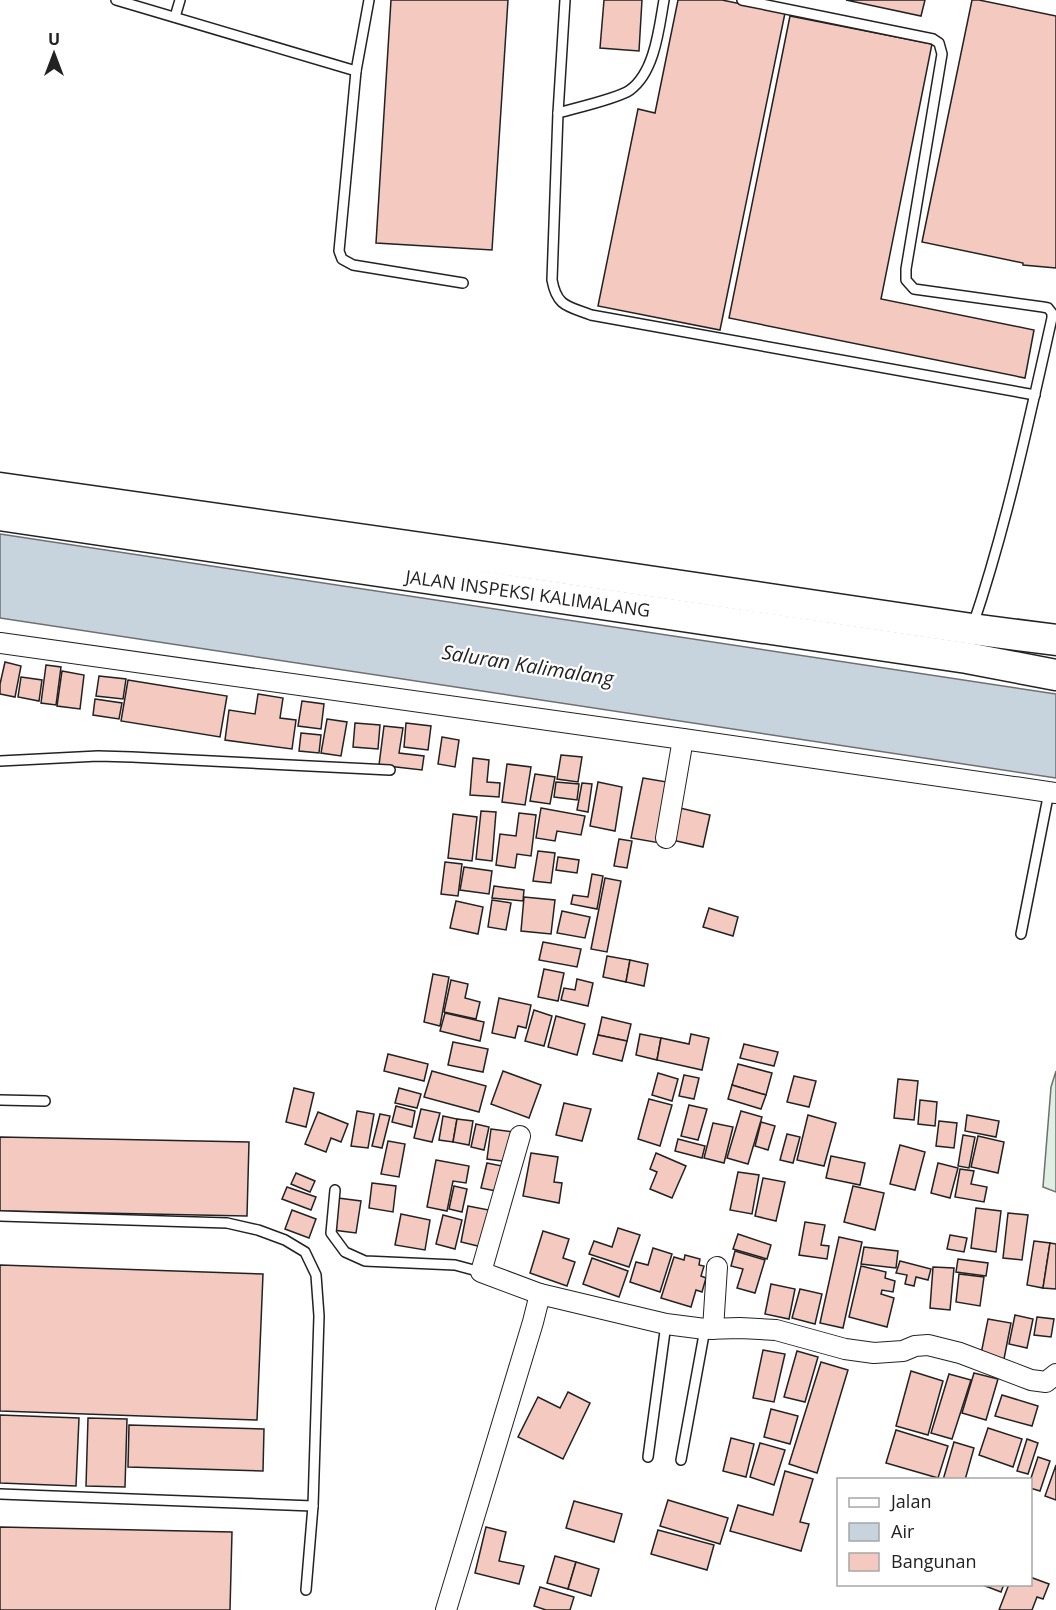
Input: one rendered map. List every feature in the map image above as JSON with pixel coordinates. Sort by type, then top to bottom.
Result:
[{"type":"main road","name":"JALAN INSPEKSI KALIMALANG","points":[[0,488],[533,564],[970,644],[1056,675]]},
{"type":"main road","name":"JALAN INSPEKSI KALIMALANG","points":[[0,515],[524,593],[970,644],[1056,640]]},
{"type":"main road","points":[[524,593],[533,564]]},
{"type":"street","points":[[0,643],[1052,792]]},
{"type":"street","points":[[666,838],[683,739]]},
{"type":"street","points":[[519,1136],[481,1272],[540,1294],[666,1324],[709,1329],[776,1330],[845,1349],[874,1353],[928,1346],[960,1353],[1031,1380],[1046,1382],[1056,1374]]},
{"type":"street","points":[[709,1329],[717,1267]]},
{"type":"street","points":[[446,1610],[540,1294]]},
{"type":"lane","points":[[116,0],[356,70]]},
{"type":"lane","points":[[176,17],[180,0]]},
{"type":"lane","points":[[369,0],[356,70],[339,251],[342,259],[352,265],[463,283]]},
{"type":"lane","points":[[565,0],[552,280],[555,294],[564,305],[591,315],[1035,395]]},
{"type":"lane","points":[[558,112],[630,91],[644,76],[655,47],[664,0]]},
{"type":"lane","points":[[742,0],[933,39],[939,43],[942,54],[906,280],[914,289],[1048,308],[1052,313],[1027,433],[970,644]]},
{"type":"lane","points":[[0,761],[98,756],[390,770]]},
{"type":"lane","points":[[1022,934],[1052,792]]},
{"type":"lane","points":[[0,1100],[45,1101]]},
{"type":"lane","points":[[335,1190],[331,1233],[345,1252],[365,1261],[455,1265],[481,1272]]},
{"type":"lane","points":[[0,1216],[227,1223],[258,1230],[285,1240],[305,1252],[316,1275],[319,1316],[313,1506],[306,1590]]},
{"type":"lane","points":[[648,1457],[666,1324]]},
{"type":"lane","points":[[681,1460],[709,1329]]},
{"type":"lane","points":[[0,1494],[313,1506]]},
{"type":"green space","points":[[1056,1071],[1056,1192],[1043,1187],[1051,1087]]},
{"type":"water","name":"Saluran Kalimalang","points":[[0,534],[1056,694],[1056,778],[0,618]]},
{"type":"building","points":[[391,0],[508,0],[492,250],[376,243]]},
{"type":"building","points":[[604,0],[642,0],[639,51],[600,48]]},
{"type":"building","points":[[678,0],[722,0],[785,13],[720,330],[598,306],[638,109],[655,113]]},
{"type":"building","points":[[846,0],[925,0],[921,16]]},
{"type":"building","points":[[972,0],[1056,16],[1056,268],[1023,265],[1023,263],[922,242]]},
{"type":"building","points":[[790,16],[932,44],[881,299],[1034,330],[1025,378],[729,318]]},
{"type":"building","points":[[5,662],[21,666],[15,697],[0,694]]},
{"type":"building","points":[[46,665],[61,667],[56,705],[41,703]]},
{"type":"building","points":[[62,671],[84,675],[80,709],[57,706]]},
{"type":"building","points":[[99,676],[126,679],[123,699],[96,696]]},
{"type":"building","points":[[21,677],[42,680],[39,701],[18,697]]},
{"type":"building","points":[[128,680],[227,696],[220,737],[121,721]]},
{"type":"building","points":[[258,694],[283,698],[280,718],[296,720],[292,749],[225,740],[229,710],[255,714]]},
{"type":"building","points":[[95,699],[122,703],[119,719],[93,715]]},
{"type":"building","points":[[302,701],[324,704],[321,729],[298,726]]},
{"type":"building","points":[[327,719],[347,722],[341,756],[321,753]]},
{"type":"building","points":[[355,723],[380,725],[378,749],[353,747]]},
{"type":"building","points":[[406,723],[431,726],[428,750],[404,747]]},
{"type":"building","points":[[384,726],[403,728],[399,753],[424,756],[422,770],[379,765]]},
{"type":"building","points":[[301,733],[321,735],[319,753],[299,751]]},
{"type":"building","points":[[442,737],[459,740],[455,767],[438,764]]},
{"type":"building","points":[[561,755],[582,757],[578,782],[557,779]]},
{"type":"building","points":[[473,758],[489,760],[487,782],[500,783],[499,797],[470,795]]},
{"type":"building","points":[[507,764],[531,767],[525,805],[502,802]]},
{"type":"building","points":[[535,774],[555,777],[550,804],[530,801]]},
{"type":"building","points":[[643,778],[673,783],[660,843],[631,838]]},
{"type":"building","points":[[556,782],[579,784],[577,800],[554,797]]},
{"type":"building","points":[[598,782],[622,787],[615,831],[590,826]]},
{"type":"building","points":[[582,783],[592,784],[588,812],[577,810]]},
{"type":"building","points":[[541,808],[585,816],[581,835],[557,831],[555,841],[536,838]]},
{"type":"building","points":[[680,808],[710,815],[703,847],[672,840]]},
{"type":"building","points":[[481,811],[496,812],[492,861],[476,859]]},
{"type":"building","points":[[519,813],[536,815],[531,856],[517,854],[515,868],[496,865],[500,834],[516,836]]},
{"type":"building","points":[[453,814],[477,817],[472,861],[448,858]]},
{"type":"building","points":[[619,839],[632,841],[627,868],[614,866]]},
{"type":"building","points":[[538,851],[555,853],[551,883],[533,881]]},
{"type":"building","points":[[558,857],[579,860],[577,873],[556,870]]},
{"type":"building","points":[[445,862],[462,864],[458,896],[441,894]]},
{"type":"building","points":[[464,867],[492,871],[489,894],[460,890]]},
{"type":"building","points":[[592,874],[603,876],[597,909],[571,904],[573,895],[588,897]]},
{"type":"building","points":[[605,878],[621,881],[607,952],[591,949]]},
{"type":"building","points":[[494,886],[524,890],[523,901],[492,898]]},
{"type":"building","points":[[524,897],[555,900],[551,934],[521,931]]},
{"type":"building","points":[[492,900],[511,903],[506,930],[488,927]]},
{"type":"building","points":[[456,901],[483,907],[478,934],[450,928]]},
{"type":"building","points":[[709,908],[738,917],[733,936],[703,927]]},
{"type":"building","points":[[562,911],[590,917],[585,938],[557,933]]},
{"type":"building","points":[[543,942],[581,949],[577,967],[539,960]]},
{"type":"building","points":[[607,956],[630,960],[626,982],[603,977]]},
{"type":"building","points":[[630,960],[648,964],[644,986],[626,982]]},
{"type":"building","points":[[544,969],[564,973],[558,1001],[538,997]]},
{"type":"building","points":[[433,974],[449,977],[440,1026],[424,1022]]},
{"type":"building","points":[[577,979],[593,983],[588,1006],[561,1000],[564,988],[575,990]]},
{"type":"building","points":[[451,980],[468,984],[465,998],[480,1002],[476,1019],[444,1012]]},
{"type":"building","points":[[499,998],[531,1005],[526,1028],[518,1026],[515,1038],[492,1033]]},
{"type":"building","points":[[534,1010],[552,1016],[544,1046],[525,1041]]},
{"type":"building","points":[[445,1013],[484,1022],[480,1041],[440,1031]]},
{"type":"building","points":[[556,1016],[585,1024],[577,1055],[548,1047]]},
{"type":"building","points":[[602,1017],[631,1024],[627,1041],[598,1035]]},
{"type":"building","points":[[640,1034],[661,1038],[657,1060],[636,1055]]},
{"type":"building","points":[[691,1034],[709,1038],[702,1070],[657,1060],[661,1038],[689,1044]]},
{"type":"building","points":[[598,1035],[627,1041],[622,1061],[593,1054]]},
{"type":"building","points":[[453,1042],[488,1049],[483,1072],[448,1065]]},
{"type":"building","points":[[744,1044],[778,1052],[774,1066],[740,1058]]},
{"type":"building","points":[[388,1054],[428,1064],[424,1081],[384,1071]]},
{"type":"building","points":[[738,1064],[772,1073],[766,1095],[732,1085]]},
{"type":"building","points":[[432,1071],[486,1086],[479,1112],[424,1097]]},
{"type":"building","points":[[503,1071],[541,1085],[529,1118],[491,1104]]},
{"type":"building","points":[[658,1073],[678,1079],[672,1101],[652,1095]]},
{"type":"building","points":[[684,1075],[699,1078],[694,1099],[679,1096]]},
{"type":"building","points":[[794,1076],[816,1081],[809,1107],[787,1102]]},
{"type":"building","points":[[898,1079],[918,1081],[914,1120],[894,1118]]},
{"type":"building","points":[[732,1085],[766,1095],[761,1109],[728,1099]]},
{"type":"building","points":[[294,1088],[314,1093],[306,1127],[286,1122]]},
{"type":"building","points":[[399,1088],[421,1094],[417,1108],[395,1103]]},
{"type":"building","points":[[649,1099],[672,1105],[660,1146],[638,1139]]},
{"type":"building","points":[[920,1100],[937,1102],[935,1126],[918,1124]]},
{"type":"building","points":[[564,1103],[591,1109],[582,1141],[556,1135]]},
{"type":"building","points":[[689,1105],[707,1109],[698,1140],[681,1136]]},
{"type":"building","points":[[396,1106],[415,1111],[412,1127],[392,1122]]},
{"type":"building","points":[[421,1109],[440,1113],[432,1142],[414,1138]]},
{"type":"building","points":[[357,1111],[374,1114],[368,1148],[351,1146]]},
{"type":"building","points":[[741,1111],[762,1117],[748,1164],[727,1158]]},
{"type":"building","points":[[318,1112],[348,1124],[341,1142],[331,1138],[326,1152],[305,1144]]},
{"type":"building","points":[[380,1114],[390,1116],[382,1148],[372,1146]]},
{"type":"building","points":[[808,1115],[836,1123],[824,1166],[797,1160]]},
{"type":"building","points":[[967,1115],[999,1121],[996,1137],[965,1131]]},
{"type":"building","points":[[443,1116],[457,1119],[453,1142],[439,1140]]},
{"type":"building","points":[[457,1119],[473,1121],[469,1145],[453,1142]]},
{"type":"building","points":[[939,1121],[957,1123],[954,1148],[936,1146]]},
{"type":"building","points":[[761,1122],[775,1126],[768,1150],[755,1146]]},
{"type":"building","points":[[713,1123],[733,1127],[724,1163],[704,1158]]},
{"type":"building","points":[[476,1124],[489,1127],[484,1150],[471,1147]]},
{"type":"building","points":[[491,1129],[514,1132],[509,1162],[487,1159]]},
{"type":"building","points":[[787,1134],[800,1137],[793,1163],[780,1160]]},
{"type":"building","points":[[963,1135],[975,1137],[969,1168],[958,1166]]},
{"type":"building","points":[[978,1136],[1004,1142],[998,1173],[971,1167]]},
{"type":"building","points":[[0,1137],[249,1142],[247,1216],[0,1211]]},
{"type":"building","points":[[678,1139],[705,1146],[702,1158],[675,1151]]},
{"type":"building","points":[[388,1141],[405,1144],[399,1177],[381,1174]]},
{"type":"building","points":[[900,1145],[925,1152],[915,1190],[890,1184]]},
{"type":"building","points":[[531,1153],[558,1157],[554,1182],[562,1183],[559,1203],[523,1196]]},
{"type":"building","points":[[656,1153],[686,1166],[672,1198],[650,1189],[657,1172],[650,1169]]},
{"type":"building","points":[[831,1156],[865,1163],[860,1185],[826,1178]]},
{"type":"building","points":[[436,1160],[469,1166],[466,1183],[453,1181],[447,1211],[427,1207]]},
{"type":"building","points":[[487,1163],[507,1167],[501,1192],[481,1188]]},
{"type":"building","points":[[938,1163],[958,1168],[950,1198],[931,1193]]},
{"type":"building","points":[[960,1169],[974,1171],[971,1184],[987,1187],[984,1202],[955,1197]]},
{"type":"building","points":[[738,1172],[759,1175],[752,1214],[730,1210]]},
{"type":"building","points":[[296,1173],[315,1181],[310,1192],[291,1184]]},
{"type":"building","points":[[763,1178],[785,1182],[776,1221],[755,1216]]},
{"type":"building","points":[[372,1183],[396,1186],[393,1212],[369,1208]]},
{"type":"building","points":[[454,1186],[467,1189],[462,1212],[449,1209]]},
{"type":"building","points":[[853,1186],[884,1193],[875,1230],[844,1222]]},
{"type":"building","points":[[287,1187],[316,1197],[311,1210],[282,1199]]},
{"type":"building","points":[[338,1198],[361,1201],[356,1233],[333,1230]]},
{"type":"building","points":[[468,1206],[489,1210],[482,1247],[461,1242]]},
{"type":"building","points":[[976,1208],[1001,1211],[996,1252],[971,1248]]},
{"type":"building","points":[[292,1210],[316,1219],[309,1238],[285,1229]]},
{"type":"building","points":[[1008,1213],[1028,1215],[1022,1260],[1003,1258]]},
{"type":"building","points":[[401,1214],[430,1220],[425,1250],[395,1245]]},
{"type":"building","points":[[443,1215],[462,1220],[455,1249],[436,1244]]},
{"type":"building","points":[[805,1222],[825,1225],[821,1245],[829,1246],[827,1259],[799,1255]]},
{"type":"building","points":[[618,1228],[640,1235],[629,1267],[589,1254],[594,1241],[612,1247]]},
{"type":"building","points":[[543,1231],[569,1239],[563,1258],[575,1262],[567,1286],[530,1273]]},
{"type":"building","points":[[738,1234],[771,1245],[767,1259],[733,1249]]},
{"type":"building","points":[[950,1235],[967,1238],[964,1252],[947,1249]]},
{"type":"building","points":[[839,1237],[862,1242],[843,1328],[820,1323]]},
{"type":"building","points":[[1034,1241],[1050,1243],[1043,1288],[1027,1285]]},
{"type":"building","points":[[1050,1243],[1056,1244],[1056,1289],[1043,1288]]},
{"type":"building","points":[[864,1247],[898,1251],[896,1268],[861,1264]]},
{"type":"building","points":[[653,1248],[672,1254],[660,1292],[630,1282],[636,1262],[648,1265]]},
{"type":"building","points":[[735,1251],[765,1260],[755,1293],[737,1288],[743,1269],[731,1266]]},
{"type":"building","points":[[685,1255],[700,1259],[699,1265],[704,1266],[701,1276],[706,1278],[702,1292],[696,1290],[691,1307],[661,1298],[674,1257],[684,1260]]},
{"type":"building","points":[[592,1258],[628,1271],[619,1297],[583,1284]]},
{"type":"building","points":[[958,1259],[988,1263],[986,1276],[956,1272]]},
{"type":"building","points":[[900,1261],[931,1269],[928,1280],[916,1277],[914,1286],[905,1284],[907,1275],[896,1273]]},
{"type":"building","points":[[0,1265],[263,1274],[257,1420],[0,1411]]},
{"type":"building","points":[[861,1266],[886,1272],[885,1278],[895,1281],[893,1292],[882,1290],[881,1294],[894,1298],[887,1327],[849,1317]]},
{"type":"building","points":[[933,1267],[954,1268],[950,1310],[930,1308]]},
{"type":"building","points":[[959,1274],[984,1277],[980,1306],[956,1302]]},
{"type":"building","points":[[771,1284],[795,1289],[789,1319],[765,1314]]},
{"type":"building","points":[[800,1289],[822,1294],[815,1324],[792,1318]]},
{"type":"building","points":[[1015,1315],[1033,1319],[1027,1348],[1009,1344]]},
{"type":"building","points":[[1037,1317],[1054,1319],[1051,1337],[1034,1335]]},
{"type":"building","points":[[988,1319],[1011,1323],[1004,1359],[981,1354]]},
{"type":"building","points":[[763,1350],[785,1354],[774,1402],[753,1398]]},
{"type":"building","points":[[797,1351],[818,1357],[805,1402],[784,1397]]},
{"type":"building","points":[[821,1362],[848,1370],[817,1473],[789,1464]]},
{"type":"building","points":[[911,1371],[943,1381],[928,1435],[896,1426]]},
{"type":"building","points":[[974,1373],[998,1379],[986,1420],[962,1413]]},
{"type":"building","points":[[949,1374],[971,1380],[952,1439],[931,1433]]},
{"type":"building","points":[[568,1392],[590,1403],[563,1459],[518,1437],[538,1397],[560,1408]]},
{"type":"building","points":[[1002,1395],[1038,1406],[1032,1426],[995,1416]]},
{"type":"building","points":[[771,1409],[798,1416],[790,1444],[764,1437]]},
{"type":"building","points":[[0,1415],[79,1418],[76,1486],[0,1483]]},
{"type":"building","points":[[88,1418],[127,1419],[125,1487],[86,1486]]},
{"type":"building","points":[[129,1425],[264,1429],[263,1471],[128,1467]]},
{"type":"building","points":[[988,1428],[1022,1439],[1013,1467],[979,1455]]},
{"type":"building","points":[[896,1430],[948,1446],[938,1478],[886,1463]]},
{"type":"building","points":[[731,1438],[754,1444],[746,1477],[723,1471]]},
{"type":"building","points":[[1027,1439],[1038,1443],[1028,1474],[1017,1471]]},
{"type":"building","points":[[954,1442],[974,1448],[966,1478],[944,1478]]},
{"type":"building","points":[[760,1443],[785,1450],[774,1485],[750,1477]]},
{"type":"building","points":[[1038,1457],[1050,1461],[1040,1491],[1032,1489],[1031,1478]]},
{"type":"building","points":[[1056,1465],[1056,1500],[1045,1496]]},
{"type":"building","points":[[785,1471],[813,1479],[800,1522],[809,1524],[801,1551],[730,1531],[738,1505],[773,1515]]},
{"type":"building","points":[[668,1500],[728,1518],[720,1544],[660,1526]]},
{"type":"building","points":[[574,1501],[622,1514],[614,1542],[566,1528]]},
{"type":"building","points":[[0,1527],[232,1532],[230,1610],[0,1610]]},
{"type":"building","points":[[486,1527],[506,1532],[499,1561],[524,1566],[519,1584],[475,1573]]},
{"type":"building","points":[[658,1530],[714,1545],[707,1570],[651,1554]]},
{"type":"building","points":[[555,1556],[576,1562],[568,1589],[547,1583]]},
{"type":"building","points":[[576,1562],[599,1569],[591,1596],[568,1589]]},
{"type":"building","points":[[1032,1578],[1049,1584],[1043,1599],[1037,1597],[1032,1610],[999,1610],[1008,1586],[1032,1586]]},
{"type":"building","points":[[985,1586],[1003,1586],[1001,1592]]},
{"type":"building","points":[[540,1587],[574,1597],[570,1610],[546,1610],[534,1606]]}]
